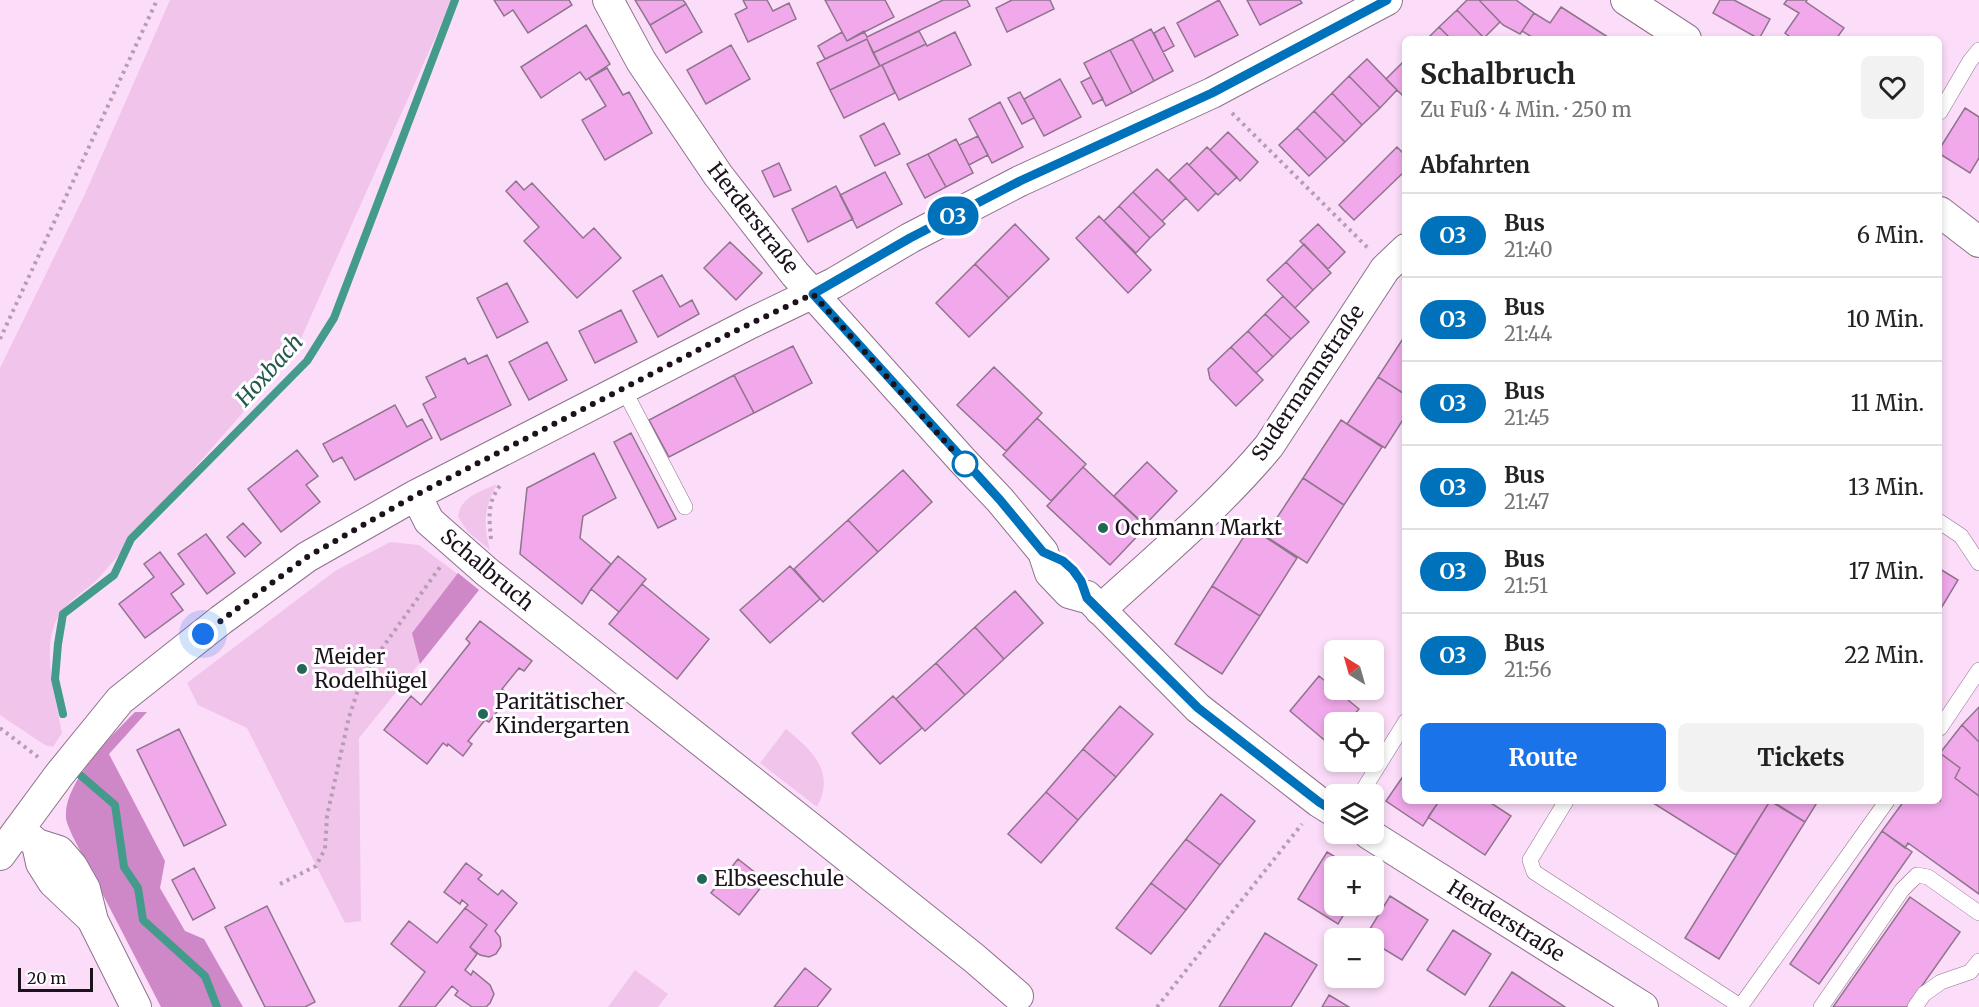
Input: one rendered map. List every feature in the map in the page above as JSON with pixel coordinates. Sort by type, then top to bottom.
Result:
[{"type":"street","name":"Herderstraße","points":[[608,0],[641,61],[718,175],[813,294],[1000,500],[1043,552],[1050,573],[1059,584],[1069,593],[1094,604],[1198,708],[1319,802],[1321,815]]},
{"type":"street","points":[[0,855],[28,837],[59,775],[120,700],[221,620],[307,557],[416,495],[623,388],[813,294],[910,238],[1020,181],[1212,93],[1387,0]]},
{"type":"street","points":[[1626,0],[1681,36]]},
{"type":"street","points":[[1942,214],[1979,243]]},
{"type":"street","name":"Sudermannstraße","points":[[1094,604],[1214,506],[1262,454],[1396,257]]},
{"type":"street","name":"Schalbruch","points":[[416,495],[429,521],[487,572],[974,958],[1018,996]]},
{"type":"street","points":[[28,837],[60,851],[72,866],[85,889],[93,921],[136,1007]]},
{"type":"street","name":"Herderstraße","points":[[1384,843],[1643,1007]]},
{"type":"lane","points":[[1942,109],[1979,50]]},
{"type":"lane","points":[[623,388],[685,507]]},
{"type":"lane","points":[[1942,523],[1960,536],[1979,563]]},
{"type":"lane","points":[[1942,725],[1979,670]]},
{"type":"lane","points":[[1367,784],[1402,727]]},
{"type":"lane","points":[[1564,804],[1530,860],[1534,872],[1740,1007],[1885,804]]},
{"type":"lane","points":[[1821,1007],[1902,890],[1917,875],[1928,877],[1979,913]]},
{"type":"lane","points":[[1915,1007],[1924,994],[1941,981],[1970,972],[1979,961]]},
{"type":"path","points":[[0,339],[158,0]]},
{"type":"path","points":[[1212,93],[1367,248],[1396,257]]},
{"type":"path","points":[[493,547],[488,512],[504,479]]},
{"type":"path","points":[[280,884],[316,866],[325,849],[329,805],[349,717],[363,675],[443,562]]},
{"type":"path","points":[[0,728],[59,775]]},
{"type":"path","points":[[1157,1007],[1321,815]]},
{"type":"shaded area","points":[[170,0],[452,0],[294,354],[97,580],[62,611],[55,623],[51,638],[51,670],[62,733],[53,747],[45,745],[0,715],[0,368],[85,194]]},
{"type":"shaded area","points":[[497,484],[489,501],[486,516],[486,532],[490,550],[468,532],[458,517],[467,499]]},
{"type":"shaded area","points":[[390,542],[419,545],[479,590],[359,738],[361,921],[345,923],[247,728],[198,705],[187,683],[335,571]]},
{"type":"shaded area","points":[[458,573],[479,590],[420,664],[412,633]]},
{"type":"shaded area","points":[[135,712],[147,712],[109,754],[165,861],[160,888],[185,931],[204,939],[243,1007],[161,1007],[67,824],[67,804],[72,789],[91,760]]},
{"type":"shaded area","points":[[786,729],[812,754],[822,772],[824,783],[817,807],[760,763]]},
{"type":"shaded area","points":[[635,970],[668,994],[658,1007],[608,1007]]},
{"type":"building","points":[[494,0],[569,0],[572,5],[528,33],[513,10],[504,16]]},
{"type":"building","points":[[635,0],[683,0],[686,4],[650,25]]},
{"type":"building","points":[[743,0],[767,0],[773,11],[789,3],[796,19],[748,42],[735,14],[747,8]]},
{"type":"building","points":[[825,0],[885,0],[894,17],[847,41]]},
{"type":"building","points":[[943,0],[967,0],[970,6],[873,53],[867,39],[825,59],[818,46],[842,32],[847,41],[864,31],[867,37]]},
{"type":"building","points":[[1012,0],[1050,0],[1054,9],[1007,32],[996,8]]},
{"type":"building","points":[[1219,0],[1238,35],[1195,57],[1177,23]]},
{"type":"building","points":[[1247,0],[1300,0],[1302,3],[1260,25]]},
{"type":"building","points":[[1467,0],[1479,0],[1500,22],[1486,36],[1482,36],[1457,10]]},
{"type":"building","points":[[1481,0],[1516,0],[1534,13],[1520,34],[1503,25]]},
{"type":"building","points":[[1720,0],[1734,0],[1770,19],[1761,36],[1754,36],[1713,13]]},
{"type":"building","points":[[1787,0],[1807,0],[1806,2],[1844,28],[1838,36],[1789,36],[1785,33],[1799,13],[1784,4]]},
{"type":"building","points":[[686,4],[702,32],[666,53],[650,25]]},
{"type":"building","points":[[1561,7],[1606,36],[1530,36],[1522,31],[1534,13],[1550,23]]},
{"type":"building","points":[[1457,10],[1482,36],[1448,36],[1439,27]]},
{"type":"building","points":[[586,25],[610,64],[586,80],[580,72],[541,98],[521,67]]},
{"type":"building","points":[[1164,27],[1174,46],[1163,52],[1154,33]]},
{"type":"building","points":[[1439,27],[1448,36],[1430,36]]},
{"type":"building","points":[[1151,29],[1173,71],[1154,81],[1132,39]]},
{"type":"building","points":[[919,31],[926,44],[880,66],[873,53]]},
{"type":"building","points":[[955,32],[971,65],[899,100],[882,65]]},
{"type":"building","points":[[867,39],[880,66],[830,90],[817,63]]},
{"type":"building","points":[[1132,39],[1154,81],[1132,93],[1110,50]]},
{"type":"building","points":[[731,45],[750,79],[706,104],[687,70]]},
{"type":"building","points":[[1110,50],[1132,93],[1106,106],[1084,63]]},
{"type":"building","points":[[1367,59],[1397,90],[1380,108],[1349,76]]},
{"type":"building","points":[[1402,63],[1402,95],[1386,79]]},
{"type":"building","points":[[882,65],[895,93],[844,118],[830,90]]},
{"type":"building","points":[[607,68],[623,95],[629,92],[652,133],[605,160],[582,120],[606,106],[589,78]]},
{"type":"building","points":[[1349,76],[1380,108],[1362,125],[1332,93]]},
{"type":"building","points":[[1091,77],[1103,99],[1093,104],[1081,82]]},
{"type":"building","points":[[1060,79],[1081,117],[1044,136],[1024,99]]},
{"type":"building","points":[[1020,92],[1034,118],[1022,124],[1008,98]]},
{"type":"building","points":[[1332,93],[1362,125],[1345,142],[1314,111]]},
{"type":"building","points":[[1000,102],[1023,147],[992,163],[969,119]]},
{"type":"building","points":[[1965,108],[1979,117],[1979,158],[1970,173],[1942,155],[1942,145]]},
{"type":"building","points":[[1314,111],[1345,142],[1327,159],[1297,128]]},
{"type":"building","points":[[884,123],[900,154],[875,166],[860,136]]},
{"type":"building","points":[[1297,128],[1327,159],[1309,176],[1279,145]]},
{"type":"building","points":[[1228,132],[1258,162],[1240,181],[1210,150]]},
{"type":"building","points":[[978,136],[988,155],[969,165],[959,145]]},
{"type":"building","points":[[956,139],[973,173],[946,187],[928,154]]},
{"type":"building","points":[[1207,147],[1237,177],[1218,195],[1189,165]]},
{"type":"building","points":[[1397,147],[1402,152],[1402,174],[1354,220],[1339,205]]},
{"type":"building","points":[[928,154],[946,187],[925,198],[907,164]]},
{"type":"building","points":[[779,163],[791,190],[774,197],[762,171]]},
{"type":"building","points":[[1187,163],[1216,193],[1198,211],[1169,180]]},
{"type":"building","points":[[1157,169],[1186,198],[1162,221],[1133,192]]},
{"type":"building","points":[[885,172],[902,204],[857,228],[840,195]]},
{"type":"building","points":[[516,181],[524,190],[532,183],[583,238],[594,228],[621,258],[577,298],[524,241],[539,227],[506,191]]},
{"type":"building","points":[[836,186],[853,219],[808,242],[792,209]]},
{"type":"building","points":[[1133,192],[1165,224],[1150,238],[1119,206]]},
{"type":"building","points":[[1119,206],[1150,238],[1136,253],[1104,221]]},
{"type":"building","points":[[1099,216],[1151,270],[1128,293],[1076,238]]},
{"type":"building","points":[[1015,224],[1049,259],[1009,298],[975,264]]},
{"type":"building","points":[[1318,224],[1345,252],[1328,269],[1300,241]]},
{"type":"building","points":[[730,242],[762,273],[736,300],[704,268]]},
{"type":"building","points":[[1304,244],[1331,273],[1313,290],[1286,262]]},
{"type":"building","points":[[1286,262],[1313,290],[1295,308],[1267,280]]},
{"type":"building","points":[[975,264],[1009,298],[969,337],[936,303]]},
{"type":"building","points":[[662,275],[680,307],[692,300],[699,314],[658,337],[633,291]]},
{"type":"building","points":[[507,283],[528,322],[497,338],[477,298]]},
{"type":"building","points":[[1283,296],[1309,322],[1291,339],[1265,314]]},
{"type":"building","points":[[621,310],[637,342],[595,363],[579,331]]},
{"type":"building","points":[[1265,314],[1291,339],[1273,357],[1248,331]]},
{"type":"building","points":[[1248,331],[1273,357],[1256,373],[1231,347]]},
{"type":"building","points":[[1402,340],[1402,392],[1378,377]]},
{"type":"building","points":[[547,342],[567,380],[529,400],[509,362]]},
{"type":"building","points":[[793,346],[812,383],[754,413],[734,375]]},
{"type":"building","points":[[1231,347],[1263,380],[1236,406],[1210,379],[1208,369]]},
{"type":"building","points":[[487,355],[511,405],[441,440],[423,404],[436,397],[426,377],[465,358],[468,364]]},
{"type":"building","points":[[994,367],[1042,413],[1006,451],[957,405]]},
{"type":"building","points":[[734,375],[754,413],[669,457],[649,420]]},
{"type":"building","points":[[1378,377],[1402,392],[1402,421],[1385,448],[1347,424]]},
{"type":"building","points":[[395,405],[407,427],[422,419],[432,438],[355,480],[342,457],[333,462],[323,444]]},
{"type":"building","points":[[1037,418],[1086,464],[1051,501],[1003,455]]},
{"type":"building","points":[[1341,420],[1382,447],[1344,505],[1303,478]]},
{"type":"building","points":[[631,433],[676,519],[658,528],[614,442]]},
{"type":"building","points":[[297,450],[318,476],[306,485],[320,502],[281,532],[248,489]]},
{"type":"building","points":[[594,453],[616,498],[583,516],[580,538],[611,564],[582,604],[520,554],[527,488]]},
{"type":"building","points":[[1147,462],[1177,491],[1145,525],[1114,496]]},
{"type":"building","points":[[1083,467],[1146,527],[1110,565],[1047,506]]},
{"type":"building","points":[[903,470],[932,502],[878,552],[848,520]]},
{"type":"building","points":[[1303,478],[1344,505],[1307,563],[1265,536]]},
{"type":"building","points":[[848,520],[878,552],[823,602],[794,569]]},
{"type":"building","points":[[243,523],[261,543],[245,557],[227,537]]},
{"type":"building","points":[[1250,527],[1297,558],[1260,616],[1212,586]]},
{"type":"building","points":[[206,534],[235,573],[207,594],[178,554]]},
{"type":"building","points":[[160,552],[184,584],[171,594],[183,610],[145,638],[119,604],[154,577],[144,564]]},
{"type":"building","points":[[618,556],[646,579],[619,612],[591,589]]},
{"type":"building","points":[[790,566],[820,599],[770,643],[740,610]]},
{"type":"building","points":[[1942,570],[1958,580],[1942,607]]},
{"type":"building","points":[[642,584],[709,639],[677,679],[609,624]]},
{"type":"building","points":[[1212,586],[1260,616],[1222,674],[1175,644]]},
{"type":"building","points":[[1015,591],[1043,623],[1004,659],[975,627]]},
{"type":"building","points":[[480,621],[532,661],[524,671],[519,668],[502,689],[506,692],[496,705],[500,708],[489,722],[485,720],[468,741],[472,744],[463,756],[448,744],[447,746],[443,743],[427,764],[384,730],[411,696],[421,705],[470,643],[466,639]]},
{"type":"building","points":[[975,627],[1004,659],[965,695],[936,663]]},
{"type":"building","points":[[936,663],[965,695],[925,731],[896,699]]},
{"type":"building","points":[[1319,676],[1324,680],[1324,700],[1348,700],[1359,709],[1356,712],[1324,712],[1324,740],[1290,711]]},
{"type":"building","points":[[893,696],[922,728],[880,764],[852,733]]},
{"type":"building","points":[[1120,706],[1153,734],[1116,777],[1083,749]]},
{"type":"building","points":[[1979,707],[1979,742],[1962,725]]},
{"type":"building","points":[[1962,725],[1979,742],[1979,796],[1955,778],[1960,768],[1942,754],[1942,750]]},
{"type":"building","points":[[179,729],[226,825],[184,846],[137,750]]},
{"type":"building","points":[[1083,749],[1116,777],[1078,820],[1046,792]]},
{"type":"building","points":[[1942,754],[1960,768],[1955,778],[1979,796],[1979,894],[1908,843],[1905,848],[1882,831],[1902,804],[1942,804]]},
{"type":"building","points":[[1402,778],[1402,804],[1437,804],[1423,826],[1386,801]]},
{"type":"building","points":[[1046,792],[1078,820],[1041,863],[1008,834]]},
{"type":"building","points":[[1221,794],[1255,821],[1220,865],[1186,839]]},
{"type":"building","points":[[1437,804],[1493,804],[1511,816],[1485,855],[1428,817]]},
{"type":"building","points":[[1655,804],[1768,804],[1736,855]]},
{"type":"building","points":[[1768,804],[1775,804],[1805,822],[1719,959],[1685,938]]},
{"type":"building","points":[[1777,804],[1816,804],[1805,822]]},
{"type":"building","points":[[1882,831],[1912,852],[1819,984],[1790,964]]},
{"type":"building","points":[[1186,839],[1220,865],[1186,910],[1151,883]]},
{"type":"building","points":[[1324,857],[1324,915],[1298,899]]},
{"type":"building","points":[[738,859],[766,881],[739,915],[711,893]]},
{"type":"building","points":[[466,863],[482,875],[478,879],[498,895],[502,890],[517,903],[495,931],[500,937],[501,946],[496,954],[489,957],[480,955],[470,947],[487,925],[465,908],[468,905],[462,900],[460,904],[444,892]]},
{"type":"building","points":[[194,868],[215,908],[193,920],[172,880]]},
{"type":"building","points":[[1151,883],[1186,910],[1151,954],[1116,928]]},
{"type":"building","points":[[1390,896],[1428,920],[1402,960],[1384,949],[1384,928],[1370,928],[1378,916],[1384,916],[1384,906]]},
{"type":"building","points":[[1910,897],[1960,932],[1907,1007],[1833,1007]]},
{"type":"building","points":[[267,906],[315,1002],[305,1007],[265,1007],[225,927]]},
{"type":"building","points":[[465,908],[487,925],[470,947],[477,954],[465,970],[471,975],[473,971],[490,985],[494,994],[490,1003],[486,1007],[472,1007],[455,995],[458,991],[452,986],[435,1007],[399,1007],[425,972],[391,944],[409,921],[437,943]]},
{"type":"building","points":[[1325,916],[1343,916],[1338,924]]},
{"type":"building","points":[[1453,930],[1491,954],[1465,995],[1427,970]]},
{"type":"building","points":[[1265,933],[1317,965],[1291,1007],[1219,1007]]},
{"type":"building","points":[[805,968],[831,989],[817,1007],[774,1007]]},
{"type":"building","points":[[1512,972],[1565,1007],[1489,1007]]},
{"type":"building","points":[[1329,995],[1349,1007],[1322,1007]]},
{"type":"waterway","name":"Hoxbach","points":[[63,714],[55,679],[63,614],[114,575],[131,539],[307,361],[334,318],[455,0]]},
{"type":"waterway","name":"Hoxbach","points":[[79,774],[115,805],[124,867],[138,888],[143,920],[205,976],[217,1007]]},
{"type":"bus line","name":"O3","points":[[1324,805],[1198,708],[1087,598],[1081,581],[1073,570],[1063,561],[1043,552],[1000,500],[813,294],[910,238],[1020,181],[1212,93],[1387,0]]},
{"type":"place","name":"Ochmann Markt","points":[[1103,528]]},
{"type":"place","name":"Meider Rodelhügel","points":[[302,669]]},
{"type":"place","name":"Paritätischer Kindergarten","points":[[483,714]]},
{"type":"place","name":"Elbseeschule","points":[[702,879]]},
{"type":"route","points":[[203,634],[307,557],[416,495],[733,332],[813,294],[965,464]]}]
